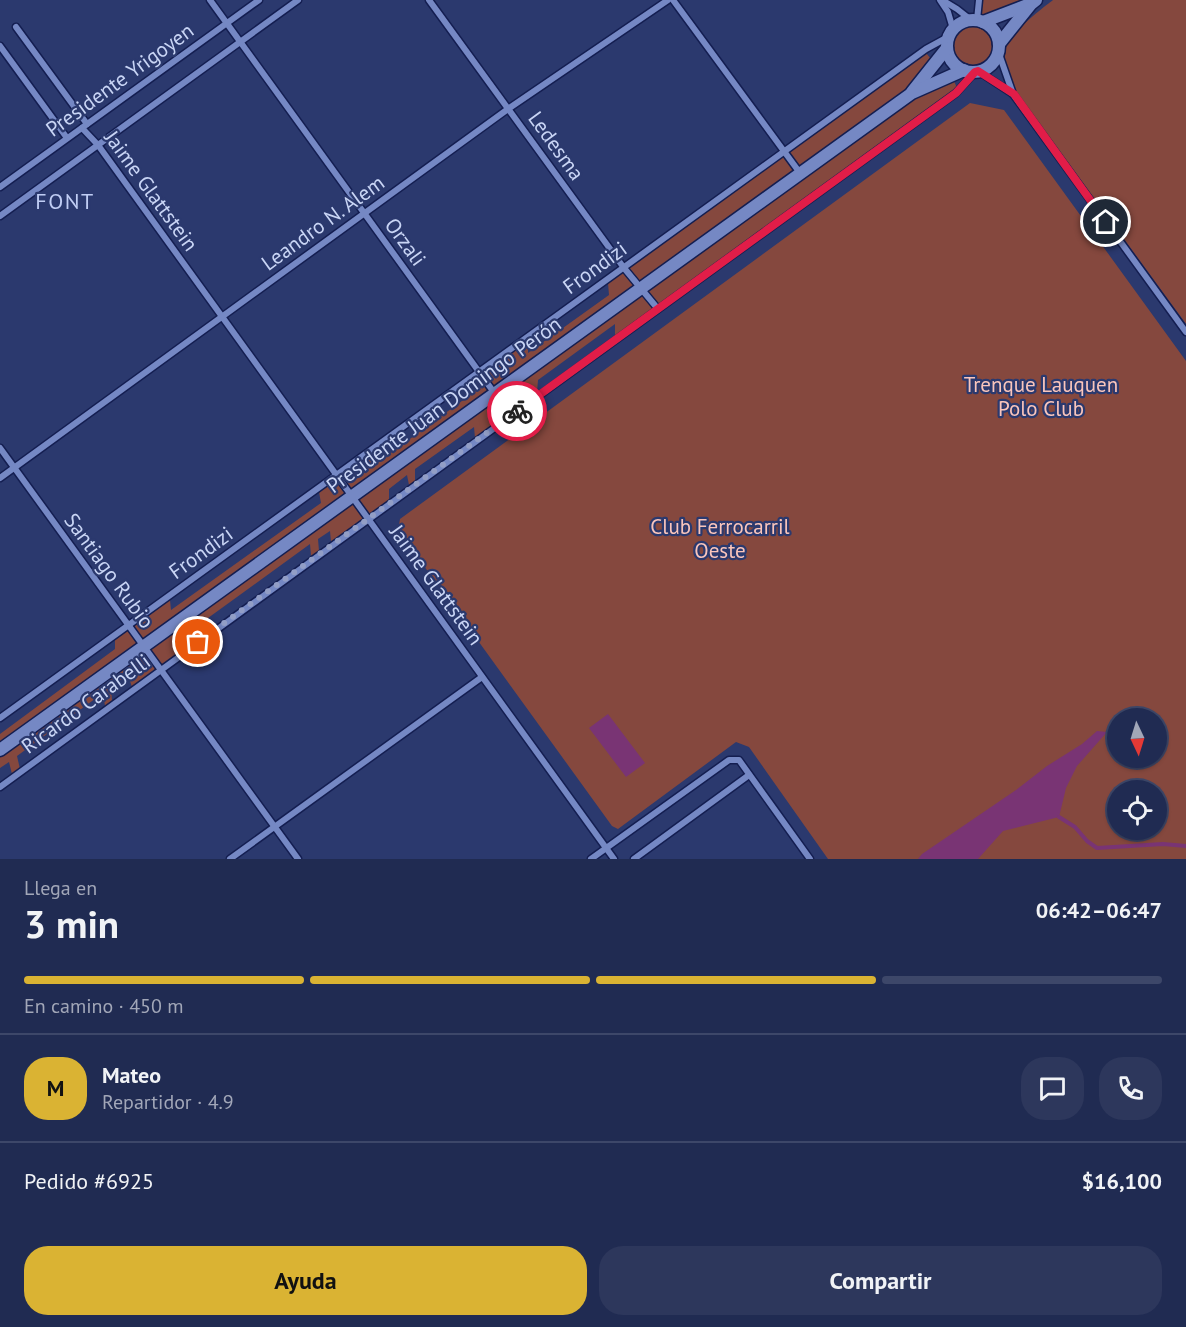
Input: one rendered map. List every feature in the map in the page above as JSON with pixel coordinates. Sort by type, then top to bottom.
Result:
[{"type":"main road","points":[[1034,2],[999,47],[991,64],[972,71],[952,62],[949,38],[958,24],[977,21],[1034,2]]},
{"type":"main road","points":[[977,21],[994,31],[999,47]]},
{"type":"main road","name":"Presidente Juan Domingo Perón","points":[[912,93],[949,38]]},
{"type":"main road","name":"Presidente Juan Domingo Perón","points":[[0,750],[912,93],[972,71]]},
{"type":"street","name":"Orzali","points":[[210,0],[511,416]]},
{"type":"street","name":"Presidente Yrigoyen","points":[[0,187],[259,0]]},
{"type":"street","name":"Presidente Yrigoyen","points":[[0,216],[298,0]]},
{"type":"street","name":"Ledesma","points":[[429,0],[624,268],[658,309]]},
{"type":"street","name":"Leandro N. Alem","points":[[0,477],[508,109],[668,0]]},
{"type":"street","points":[[673,0],[800,173]]},
{"type":"street","points":[[940,0],[977,21],[979,0]]},
{"type":"street","points":[[940,0],[948,12],[949,38]]},
{"type":"street","name":"Jaime Glattstein","points":[[16,27],[84,126],[614,859]]},
{"type":"street","name":"Frondizi","points":[[0,718],[926,49],[949,38]]},
{"type":"street","points":[[0,46],[67,138]]},
{"type":"street","points":[[999,47],[1014,94],[1186,332]]},
{"type":"street","points":[[972,71],[1014,94]]},
{"type":"street","name":"Ricardo Carabelli","points":[[0,787],[956,93],[972,71]]},
{"type":"street","name":"Santiago Rubio","points":[[0,448],[298,859]]},
{"type":"street","points":[[230,859],[482,677]]},
{"type":"street","points":[[591,859],[729,760],[739,760],[810,859]]},
{"type":"street","points":[[634,859],[749,775]]},
{"type":"green space","points":[[983,0],[1027,0],[981,16]]},
{"type":"green space","points":[[1053,0],[1186,0],[1186,324],[1015,90],[1006,63],[1005,48],[1023,25]]},
{"type":"green space","points":[[973,26],[981,27],[987,32],[992,38],[992,54],[987,60],[981,65],[973,66],[965,65],[959,60],[954,54],[953,46],[954,38],[959,32],[965,27]]},
{"type":"green space","points":[[926,53],[931,59],[907,89],[0,744],[0,734],[115,649],[115,640],[170,600],[171,610],[321,503],[319,492],[379,449],[381,460],[466,398],[464,386],[528,341],[528,353],[609,295],[608,283]]},
{"type":"green space","points":[[954,81],[957,88],[615,336],[615,324],[538,380],[537,393],[475,438],[474,427],[415,469],[415,481],[409,485],[407,475],[389,489],[389,500],[331,542],[330,531],[318,539],[319,551],[311,556],[310,544],[208,618],[209,630],[198,639],[196,627],[181,637],[183,650],[132,687],[128,675],[111,687],[112,701],[105,706],[103,693],[17,756],[20,769],[12,774],[9,762],[0,768],[0,757],[914,98]]},
{"type":"green space","points":[[970,103],[1004,110],[1186,361],[1186,859],[828,859],[749,747],[736,742],[618,829],[612,826],[398,530],[400,519]]},
{"type":"shaded area","points":[[608,714],[645,763],[626,777],[589,728]]},
{"type":"shaded area","points":[[1097,731],[1107,732],[1077,766],[1066,788],[1059,817],[1003,831],[978,859],[918,859],[1047,766],[1082,744]]},
{"type":"waterway","points":[[1059,817],[1075,827],[1087,841],[1097,848],[1163,844],[1186,846]]},
{"type":"way so far","points":[[198,642],[517,411]]},
{"type":"district","name":"FONT","points":[[65,201]]},
{"type":"route","points":[[517,411],[956,93],[978,71],[1014,94],[1106,222]]},
{"type":"park label","name":"Trenque Lauquen Polo Club","points":[[1041,397]]},
{"type":"park label","name":"Club Ferrocarril Oeste","points":[[720,539]]}]
